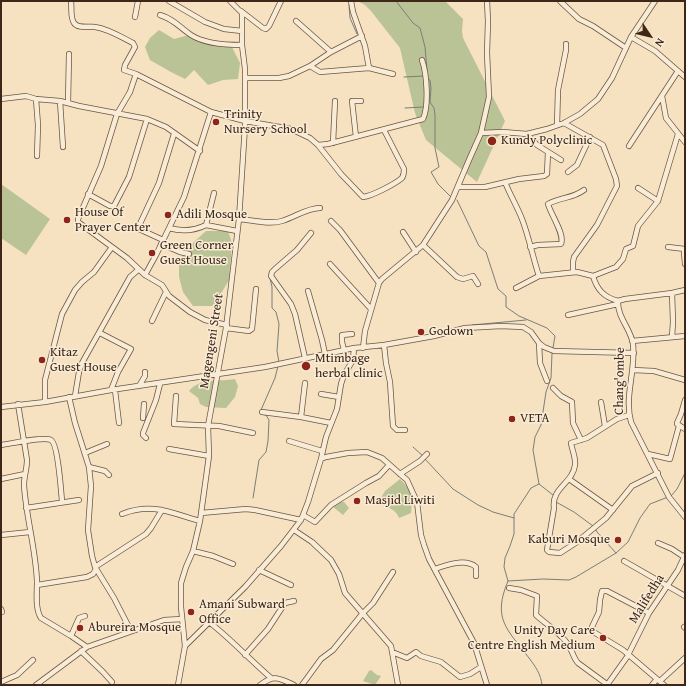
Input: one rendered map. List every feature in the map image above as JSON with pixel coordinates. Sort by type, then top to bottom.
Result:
[{"type":"street","points":[[71,1],[71,16],[75,25],[81,27],[100,28],[134,43],[135,47],[125,65],[124,70],[136,74],[211,112],[245,121],[290,128],[310,138],[318,145],[345,179],[362,196],[366,197],[403,177],[404,168],[384,130]]},
{"type":"street","points":[[135,16],[138,1]]},
{"type":"street","points":[[169,1],[205,22],[224,29],[242,31]]},
{"type":"street","points":[[230,1],[266,29],[269,26],[281,1]]},
{"type":"street","points":[[351,1],[353,12],[362,36],[369,68]]},
{"type":"street","points":[[363,348],[365,331],[379,283],[423,245],[459,187],[468,160],[482,133],[489,97],[487,1]]},
{"type":"street","points":[[560,1],[579,19],[593,26],[626,48]]},
{"type":"street","points":[[482,133],[503,132],[527,134],[564,123],[580,114],[598,99],[612,78],[631,37],[655,1]]},
{"type":"street","name":"Magengeni Street","points":[[178,685],[185,646],[182,619],[181,583],[183,574],[193,551],[200,521],[209,456],[208,426],[219,374],[239,219],[246,78],[242,45],[241,11]]},
{"type":"street","points":[[160,15],[175,21],[199,39],[222,45],[242,45]]},
{"type":"street","points":[[296,21],[331,52]]},
{"type":"street","points":[[246,78],[285,77],[310,66],[331,52],[362,36]]},
{"type":"street","points":[[631,37],[655,51],[685,77]]},
{"type":"street","points":[[557,125],[558,90],[567,47],[566,44]]},
{"type":"street","points":[[68,103],[69,54]]},
{"type":"street","points":[[318,145],[333,143],[424,118],[426,86],[422,60]]},
{"type":"street","points":[[310,66],[317,71],[324,72],[369,68],[393,74]]},
{"type":"street","points":[[629,146],[678,70]]},
{"type":"street","points":[[136,74],[130,92],[117,114],[101,166],[88,194],[78,222],[127,258],[138,270],[162,285],[166,292],[176,302],[200,318],[249,331],[252,329],[256,289]]},
{"type":"street","points":[[1,99],[26,96],[36,99],[60,101],[147,119],[166,127],[200,151]]},
{"type":"street","points":[[662,96],[666,118],[685,142]]},
{"type":"street","points":[[36,99],[38,125],[36,156]]},
{"type":"street","points":[[60,101],[63,147]]},
{"type":"street","points":[[333,143],[335,101]]},
{"type":"street","points":[[356,137],[352,101],[361,101]]},
{"type":"street","points":[[145,275],[184,197],[200,151],[211,112]]},
{"type":"street","points":[[88,194],[110,206],[114,206],[129,177],[147,119]]},
{"type":"street","points":[[564,123],[602,144],[616,179],[617,186],[597,225],[574,257],[573,272]]},
{"type":"street","points":[[174,134],[159,184],[138,228],[180,252],[189,254]]},
{"type":"street","points":[[527,134],[537,145],[560,160]]},
{"type":"street","points":[[516,288],[539,276],[577,272],[593,276],[609,271],[622,261],[626,249],[633,246],[638,226],[658,201],[678,134]]},
{"type":"street","points":[[568,172],[577,165],[590,137]]},
{"type":"street","points":[[459,187],[485,186],[541,177],[546,175],[548,152]]},
{"type":"street","points":[[505,182],[523,221],[539,276]]},
{"type":"street","points":[[638,188],[658,201]]},
{"type":"street","points":[[530,247],[544,244],[561,244],[562,241],[558,227],[548,204],[560,199],[574,196],[584,190]]},
{"type":"street","points":[[206,225],[214,193]]},
{"type":"street","points":[[239,219],[276,222],[311,209],[320,208]]},
{"type":"street","points":[[331,221],[340,230],[379,283]]},
{"type":"street","points":[[169,228],[188,231],[206,225],[237,231]]},
{"type":"street","points":[[403,232],[416,252]]},
{"type":"street","points":[[305,358],[295,314],[291,304],[271,276],[272,272],[297,250],[311,233]]},
{"type":"street","points":[[423,245],[457,277],[463,279],[473,276],[478,284]]},
{"type":"street","points":[[45,402],[45,380],[62,314],[76,290],[82,282],[94,272],[112,247]]},
{"type":"street","points":[[668,247],[685,249],[685,264]]},
{"type":"street","points":[[330,264],[371,309]]},
{"type":"street","points":[[75,396],[78,372],[87,354],[130,277],[138,270]]},
{"type":"street","points":[[593,276],[596,285],[603,295],[618,302]]},
{"type":"street","points":[[308,290],[325,354]]},
{"type":"street","points":[[568,315],[618,302],[685,290]]},
{"type":"street","points":[[152,321],[166,292]]},
{"type":"street","points":[[672,293],[672,337]]},
{"type":"street","name":"Chang'ombe","points":[[618,302],[618,309],[628,328],[634,353],[628,395],[629,415],[634,430],[658,473],[669,497],[685,517]]},
{"type":"street","points":[[1,407],[45,402],[75,396],[265,367],[354,348],[384,345],[434,336],[465,328],[501,326],[523,327],[531,332],[539,343],[547,349],[554,351],[634,353]]},
{"type":"street","points":[[100,333],[131,349],[118,372],[113,390],[119,423]]},
{"type":"street","points":[[344,350],[342,335],[352,334]]},
{"type":"street","points":[[632,341],[685,336]]},
{"type":"street","points":[[539,343],[540,363],[547,381]]},
{"type":"street","points":[[384,345],[390,382],[393,426],[397,430],[404,430]]},
{"type":"street","points":[[185,646],[245,586],[294,530],[302,517],[321,459],[326,437],[337,409],[344,376],[353,360],[354,348]]},
{"type":"street","points":[[632,370],[654,371],[685,380]]},
{"type":"street","points":[[139,386],[145,376],[145,372]]},
{"type":"street","points":[[301,417],[305,383]]},
{"type":"street","points":[[146,438],[143,433],[156,400],[160,384]]},
{"type":"street","points":[[553,388],[561,396],[572,402],[573,423],[581,440]]},
{"type":"street","points":[[321,394],[339,397]]},
{"type":"street","points":[[176,396],[174,424],[219,426],[253,433]]},
{"type":"street","points":[[69,397],[75,423],[89,467],[91,486],[88,530],[90,550],[96,568],[131,631]]},
{"type":"street","points":[[685,400],[681,414],[676,422],[685,429]]},
{"type":"street","points":[[601,402],[605,426]]},
{"type":"street","points":[[18,404],[27,468],[25,474],[26,508],[40,616],[72,636],[86,647]]},
{"type":"street","points":[[142,418],[144,404]]},
{"type":"street","points":[[262,412],[301,417],[331,423]]},
{"type":"street","points":[[629,415],[617,419],[581,440],[571,443],[575,464],[574,470],[569,479],[554,495],[554,508],[546,546],[547,550],[550,552],[560,553],[571,546],[602,522],[632,486],[658,473]]},
{"type":"street","points":[[137,417],[148,419]]},
{"type":"street","points":[[648,454],[670,459],[680,426]]},
{"type":"street","points":[[1,445],[49,439],[54,442],[62,501]]},
{"type":"street","points":[[289,441],[322,451]]},
{"type":"street","points":[[85,453],[108,444]]},
{"type":"street","points":[[169,449],[209,456]]},
{"type":"street","points":[[321,459],[348,453],[367,452],[382,458],[407,480],[417,502],[424,545],[434,569],[474,643],[487,685]]},
{"type":"street","points":[[400,474],[420,461],[427,454]]},
{"type":"street","points":[[201,513],[237,509],[255,510],[302,517],[315,522],[331,505],[379,476],[389,465]]},
{"type":"street","points":[[89,467],[105,471],[109,475]]},
{"type":"street","points":[[1,479],[25,474]]},
{"type":"street","points":[[569,479],[613,510]]},
{"type":"street","points":[[26,508],[62,501],[79,500]]},
{"type":"street","points":[[122,514],[141,508],[162,510],[200,521]]},
{"type":"street","points":[[37,585],[87,577],[93,574],[96,568],[146,534],[162,510]]},
{"type":"street","points":[[294,530],[312,542],[331,560],[339,574],[345,593],[391,646],[398,685]]},
{"type":"street","points":[[1,535],[30,532]]},
{"type":"street","points":[[658,543],[684,556]]},
{"type":"street","points":[[193,551],[233,564]]},
{"type":"street","name":"Malifedha","points":[[608,685],[628,655],[648,613],[678,570],[684,556]]},
{"type":"street","points":[[624,560],[685,596]]},
{"type":"street","points":[[434,569],[454,564],[470,564],[476,567],[476,576]]},
{"type":"street","points":[[259,570],[291,585]]},
{"type":"street","points":[[302,685],[321,659],[333,650],[373,603],[393,572]]},
{"type":"street","points":[[509,588],[536,595],[538,597],[536,615],[551,626],[567,643],[578,663],[608,685]]},
{"type":"street","points":[[648,613],[605,590],[602,592],[599,612],[592,626],[592,631],[622,650],[660,682]]},
{"type":"street","points":[[245,655],[268,629],[285,603],[294,601]]},
{"type":"street","points":[[72,636],[79,618],[85,616]]},
{"type":"street","points":[[36,685],[86,647],[164,620],[182,619]]},
{"type":"street","points":[[209,622],[222,632],[271,678],[280,679],[294,685]]},
{"type":"street","points":[[81,651],[112,682]]},
{"type":"street","points":[[392,652],[407,658],[416,652],[441,662],[460,677],[470,674],[481,667]]},
{"type":"street","points":[[652,685],[660,682],[685,658]]},
{"type":"street","points":[[1,682],[16,675],[33,660]]},
{"type":"street","points":[[260,685],[271,678]]},
{"type":"street","points":[[10,679],[11,685]]},
{"type":"green space","points":[[358,1],[445,1],[463,19],[463,38],[505,121],[477,182],[426,140],[415,113],[400,48],[371,11]]},
{"type":"green space","points":[[159,30],[174,39],[189,35],[232,47],[240,63],[238,79],[223,80],[208,85],[194,70],[185,79],[150,60],[145,47],[150,38]]},
{"type":"green space","points":[[1,184],[50,219],[26,255],[1,238]]},
{"type":"green space","points":[[206,231],[228,231],[232,243],[229,280],[212,306],[193,306],[183,292],[179,277],[179,266],[184,251]]},
{"type":"green space","points":[[235,379],[238,386],[235,397],[226,408],[206,407],[200,404],[198,398],[189,391],[205,382]]},
{"type":"green space","points":[[400,479],[411,494],[412,502],[411,513],[399,518],[394,511],[378,503],[385,491]]},
{"type":"green space","points":[[336,501],[344,502],[349,508],[343,515],[332,506]]},
{"type":"green space","points":[[371,670],[377,675],[381,676],[375,685],[363,681]]},
{"type":"waterway","points":[[396,1],[413,23],[420,28],[425,47],[427,70]]},
{"type":"waterway","points":[[349,5],[350,18],[357,34]]},
{"type":"waterway","points":[[404,77],[424,76]]},
{"type":"waterway","points":[[428,79],[430,80],[431,88],[430,102],[434,108],[435,115],[435,148],[439,167],[431,172],[438,184],[451,197]]},
{"type":"waterway","points":[[405,108],[424,107]]},
{"type":"waterway","points":[[457,200],[479,246],[486,252],[498,289],[506,296],[506,307],[519,316],[547,328],[555,336],[553,348]]},
{"type":"waterway","points":[[270,278],[272,287],[272,308],[276,312],[279,324],[277,351],[279,362]]},
{"type":"waterway","points":[[472,325],[526,320]]},
{"type":"waterway","points":[[552,353],[551,378],[546,392],[541,425],[535,437],[533,450],[539,484],[553,495]]},
{"type":"waterway","points":[[261,410],[275,378],[278,366]]},
{"type":"waterway","points":[[253,498],[259,460],[266,452],[268,441],[269,420],[266,415],[260,413]]},
{"type":"waterway","points":[[413,447],[423,456]]},
{"type":"waterway","points":[[425,459],[453,489],[478,505],[493,512],[514,518]]},
{"type":"waterway","points":[[671,496],[677,489],[685,473]]},
{"type":"waterway","points":[[508,581],[504,567],[505,558],[514,534],[514,514],[531,488],[539,484]]},
{"type":"waterway","points":[[542,685],[535,667],[508,631],[504,623],[501,605],[508,581],[543,579],[569,580],[576,577],[616,553],[628,542],[640,518],[650,504],[668,497]]},
{"type":"waterway","points":[[556,502],[574,512],[593,526]]},
{"type":"waterway","points":[[595,528],[616,553]]},
{"type":"place","name":"Trinity Nursery School","points":[[216,122]]},
{"type":"place","name":"Kundy Polyclinic","points":[[492,141]]},
{"type":"place","name":"Adili Mosque","points":[[168,215]]},
{"type":"place","name":"House Of Prayer Center","points":[[67,220]]},
{"type":"place","name":"Green Corner Guest House","points":[[152,253]]},
{"type":"place","name":"Godown","points":[[421,332]]},
{"type":"place","name":"Kitaz Guest House","points":[[42,360]]},
{"type":"place","name":"Mtimbage herbal clinic","points":[[306,366]]},
{"type":"place","name":"VETA","points":[[512,419]]},
{"type":"place","name":"Masjid Liwiti","points":[[357,501]]},
{"type":"place","name":"Kaburi Mosque","points":[[618,540]]},
{"type":"place","name":"Amani Subward Office","points":[[191,612]]},
{"type":"place","name":"Abureira Mosque","points":[[80,628]]},
{"type":"place","name":"Unity Day Care Centre English Medium","points":[[603,638]]}]
